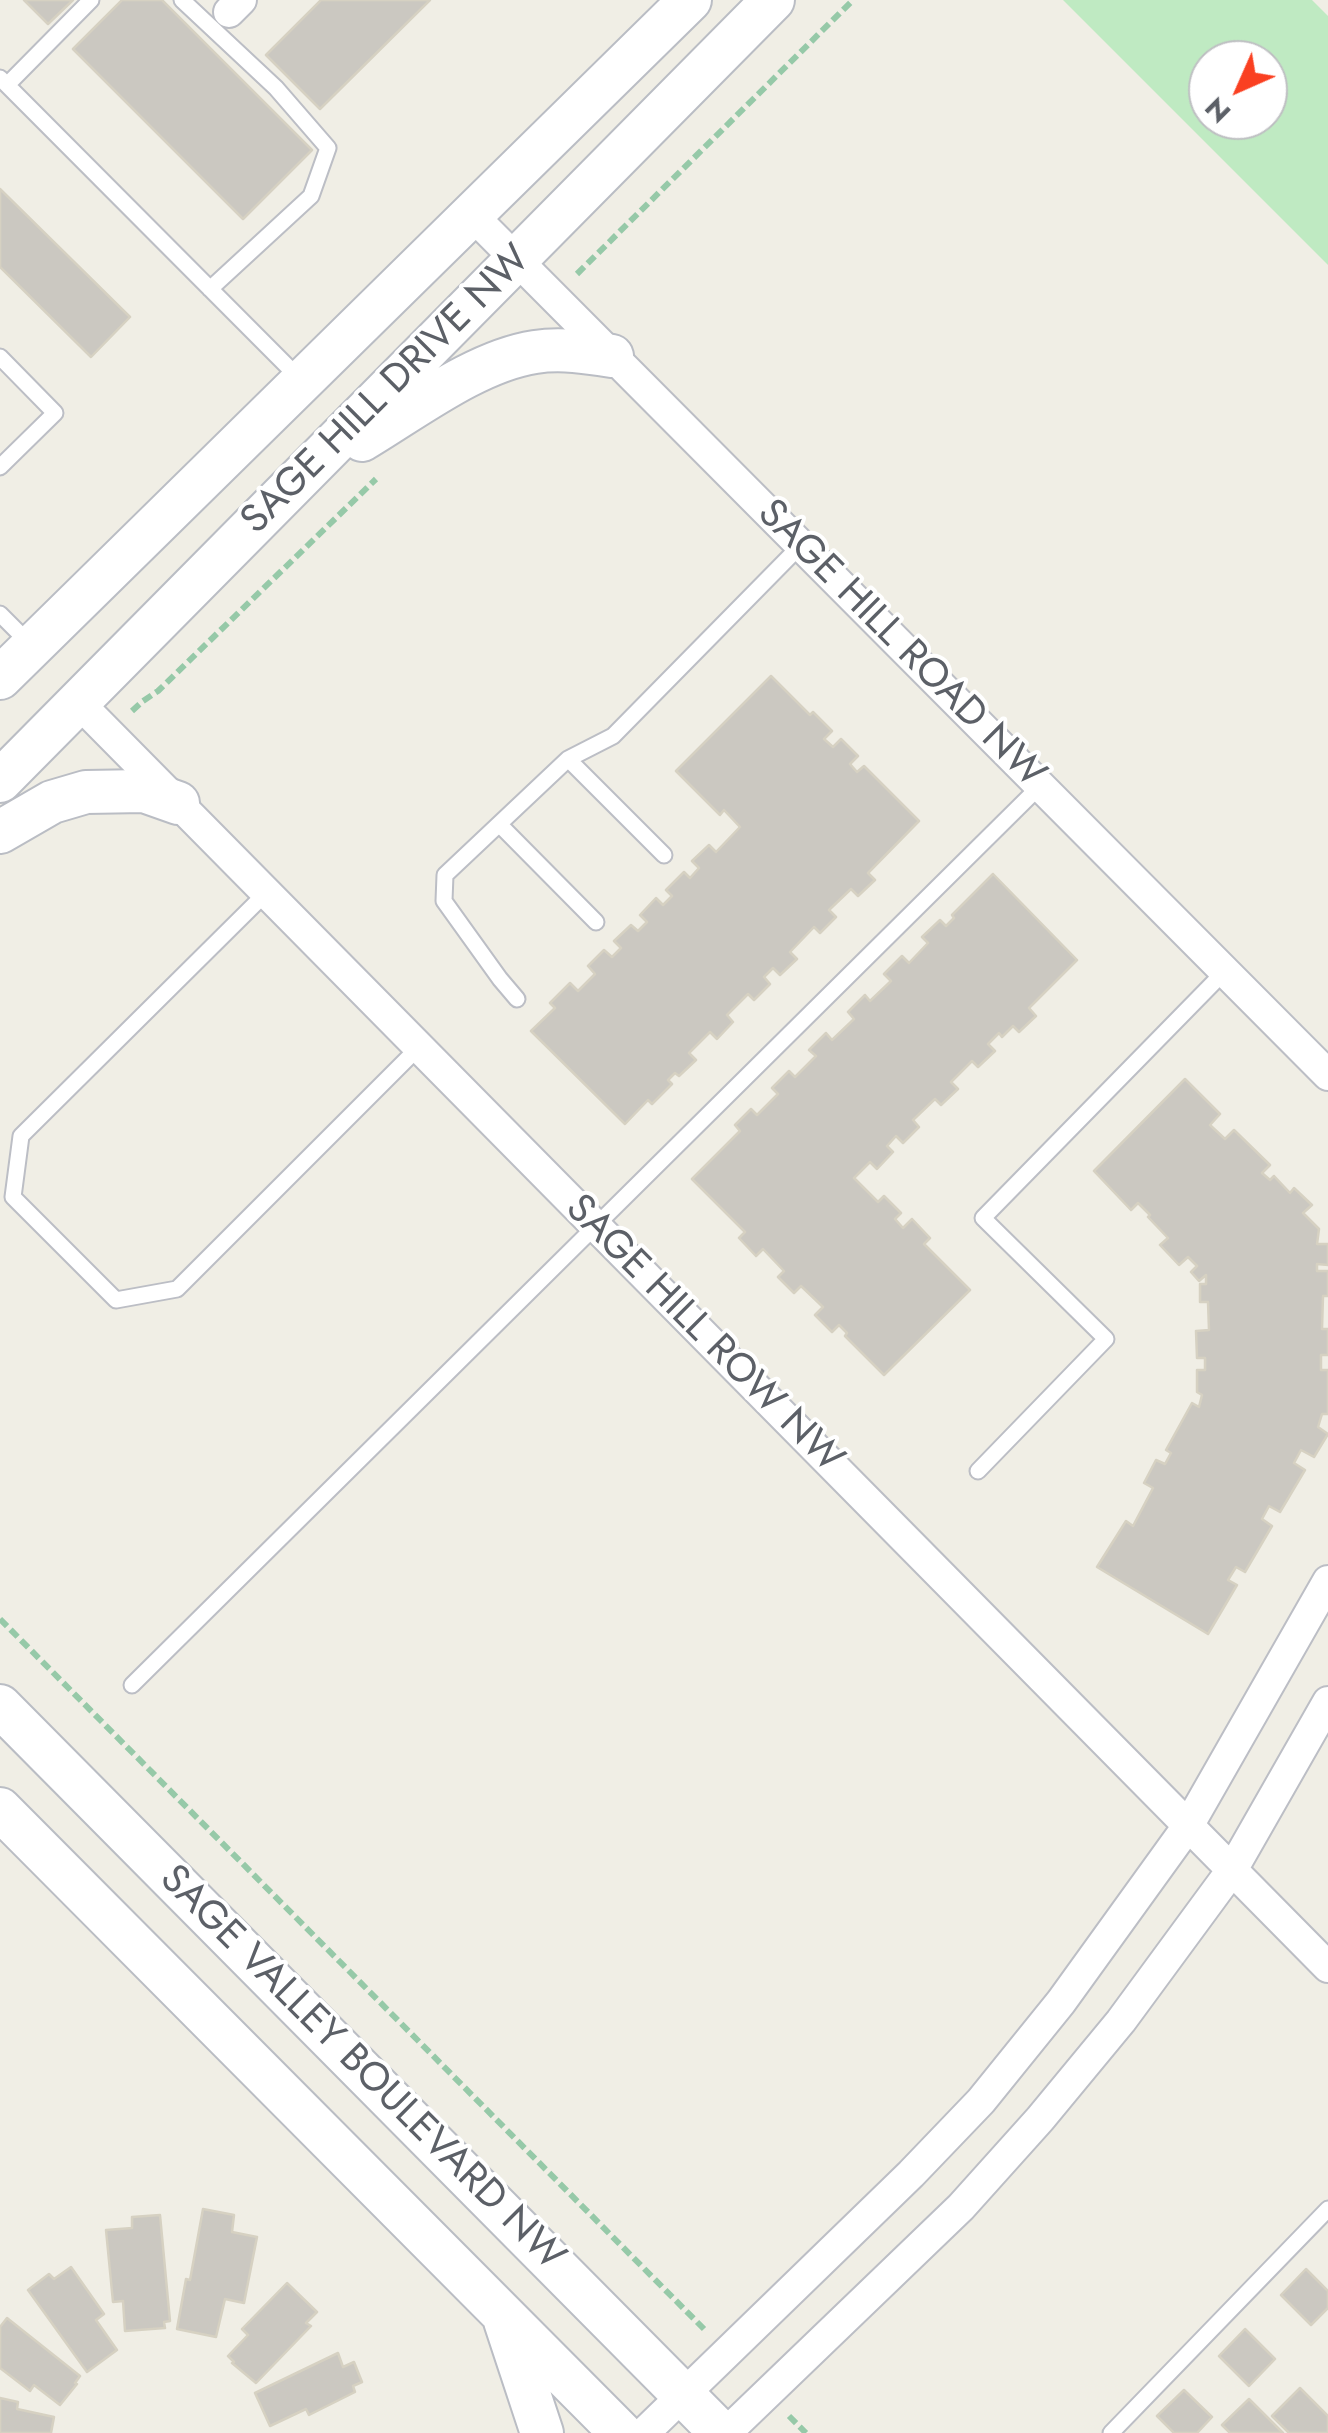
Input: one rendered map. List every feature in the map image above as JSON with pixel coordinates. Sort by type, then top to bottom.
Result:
[{"type":"street","name":"SAGE HILL DRIVE NW","points":[[0,678],[690,0]]},
{"type":"street","name":"SAGE HILL DRIVE NW","points":[[0,781],[772,0]]},
{"type":"street","name":"SAGE HILL ROAD NW","points":[[472,215],[1328,1075]]},
{"type":"street","points":[[306,473],[477,370],[512,357],[559,350],[612,356]]},
{"type":"street","name":"SAGE HILL ROW NW","points":[[78,702],[1328,1967]]},
{"type":"street","points":[[0,832],[52,802],[86,792],[144,792],[178,803]]},
{"type":"street","points":[[644,2433],[911,2174],[981,2101],[1061,2002],[1188,1826],[1328,1581]]},
{"type":"street","points":[[723,2433],[961,2207],[1040,2119],[1121,2021],[1232,1870],[1328,1702]]},
{"type":"street","name":"SAGE VALLEY BOULEVARD NW","points":[[0,1706],[723,2433]]},
{"type":"street","name":"SAGE VALLEY BOULEVARD NW","points":[[0,1809],[621,2433]]},
{"type":"street","points":[[502,2311],[542,2433]]},
{"type":"lane","points":[[91,0],[4,82],[302,382]]},
{"type":"lane","points":[[182,0],[276,88],[328,148],[311,196],[210,290]]},
{"type":"lane","points":[[0,467],[55,413],[3,366]]},
{"type":"lane","points":[[518,999],[444,900],[444,875],[568,759],[614,736],[800,545]]},
{"type":"lane","points":[[0,614],[33,647]]},
{"type":"lane","points":[[568,759],[664,855]]},
{"type":"lane","points":[[132,1686],[1040,786]]},
{"type":"lane","points":[[499,824],[596,922]]},
{"type":"lane","points":[[0,1209],[12,1197],[21,1136],[266,893]]},
{"type":"lane","points":[[978,1472],[1106,1339],[983,1218],[1225,972]]},
{"type":"lane","points":[[12,1197],[116,1300],[177,1290],[419,1048]]},
{"type":"lane","points":[[1111,2433],[1328,2209]]},
{"type":"path","points":[[0,1619],[728,2352]]},
{"type":"path","points":[[767,2394],[806,2433]]},
{"type":"green space","points":[[1063,0],[1312,0],[1328,16],[1328,265],[1203,140],[1288,140],[1288,40],[1188,40],[1188,125]]},
{"type":"building","points":[[24,0],[73,0],[48,24]]},
{"type":"building","points":[[122,0],[162,0],[312,150],[243,219],[73,49]]},
{"type":"building","points":[[321,0],[430,0],[320,109],[266,55]]},
{"type":"building","points":[[0,189],[130,317],[91,357],[0,267]]},
{"type":"building","points":[[771,676],[832,731],[824,739],[833,747],[841,739],[858,756],[850,764],[857,772],[864,766],[919,821],[868,873],[875,880],[858,896],[851,889],[829,910],[836,917],[820,933],[814,927],[790,952],[797,959],[780,975],[773,968],[764,977],[770,984],[754,1000],[748,994],[727,1015],[733,1022],[717,1039],[710,1032],[689,1053],[696,1060],[679,1076],[675,1073],[668,1080],[672,1084],[652,1104],[648,1100],[625,1124],[531,1031],[555,1008],[550,1003],[570,983],[578,991],[595,974],[588,966],[604,950],[612,957],[621,948],[614,941],[631,925],[638,931],[647,922],[640,915],[656,898],[663,905],[672,896],[666,890],[684,872],[690,878],[699,868],[692,861],[709,845],[716,852],[740,827],[724,810],[720,815],[676,771]]},
{"type":"building","points":[[993,874],[1077,960],[1029,1008],[1036,1016],[1019,1032],[1013,1026],[1002,1037],[999,1033],[988,1044],[995,1051],[978,1067],[972,1061],[951,1082],[958,1089],[941,1105],[935,1099],[913,1120],[919,1127],[903,1143],[896,1136],[887,1146],[893,1152],[877,1169],[870,1162],[854,1178],[878,1202],[884,1196],[901,1213],[895,1219],[903,1228],[912,1219],[930,1238],[924,1244],[970,1290],[884,1375],[839,1325],[832,1332],[815,1315],[823,1307],[801,1286],[794,1293],[778,1277],[784,1271],[763,1249],[756,1256],[739,1238],[745,1232],[692,1179],[740,1131],[735,1125],[751,1109],[757,1115],[778,1094],[772,1088],[789,1071],[795,1077],[816,1056],[809,1050],[826,1033],[832,1040],[854,1019],[848,1012],[865,995],[870,1001],[891,981],[884,974],[902,956],[909,963],[928,943],[922,937],[940,920],[946,926]]},
{"type":"building","points":[[1185,1079],[1220,1114],[1210,1125],[1225,1139],[1234,1130],[1270,1165],[1262,1173],[1270,1180],[1274,1176],[1290,1193],[1294,1188],[1312,1205],[1303,1213],[1319,1229],[1317,1244],[1328,1244],[1328,1265],[1317,1264],[1317,1271],[1328,1271],[1322,1329],[1328,1329],[1328,1355],[1321,1355],[1321,1370],[1328,1370],[1328,1414],[1322,1414],[1318,1427],[1328,1434],[1314,1457],[1301,1450],[1294,1463],[1305,1470],[1280,1512],[1269,1506],[1262,1519],[1272,1526],[1245,1572],[1236,1567],[1228,1580],[1237,1585],[1208,1634],[1097,1567],[1126,1521],[1133,1526],[1153,1488],[1144,1483],[1156,1460],[1165,1464],[1171,1453],[1166,1450],[1192,1403],[1199,1407],[1202,1395],[1197,1392],[1197,1370],[1205,1370],[1205,1358],[1197,1358],[1196,1331],[1209,1330],[1208,1302],[1200,1302],[1200,1284],[1206,1284],[1206,1275],[1199,1281],[1191,1272],[1197,1266],[1188,1257],[1179,1265],[1160,1245],[1168,1238],[1150,1215],[1138,1203],[1131,1210],[1094,1171]]},
{"type":"building","points":[[203,2209],[234,2215],[232,2232],[257,2237],[244,2303],[225,2299],[216,2337],[177,2329]]},
{"type":"building","points":[[160,2215],[170,2321],[164,2322],[165,2328],[125,2331],[123,2301],[113,2302],[106,2230],[132,2228],[132,2217]]},
{"type":"building","points":[[71,2267],[104,2314],[96,2320],[117,2350],[87,2372],[28,2290],[49,2274],[54,2279]]},
{"type":"building","points":[[1306,2269],[1328,2291],[1328,2308],[1311,2325],[1281,2295]]},
{"type":"building","points":[[287,2283],[317,2312],[306,2323],[311,2326],[256,2383],[228,2356],[248,2335],[242,2329]]},
{"type":"building","points":[[7,2318],[80,2376],[60,2405],[34,2385],[30,2391],[0,2368],[0,2327]]},
{"type":"building","points":[[1245,2329],[1275,2359],[1249,2386],[1219,2356]]},
{"type":"building","points":[[338,2353],[343,2367],[354,2362],[362,2382],[353,2386],[355,2392],[309,2415],[306,2409],[270,2426],[255,2393]]},
{"type":"building","points":[[1300,2388],[1328,2416],[1328,2433],[1289,2433],[1272,2416]]},
{"type":"building","points":[[1184,2390],[1212,2417],[1197,2433],[1174,2433],[1157,2416]]},
{"type":"building","points":[[0,2398],[18,2402],[17,2409],[54,2417],[51,2433],[0,2433]]},
{"type":"building","points":[[1249,2399],[1283,2433],[1230,2433],[1222,2425]]}]
